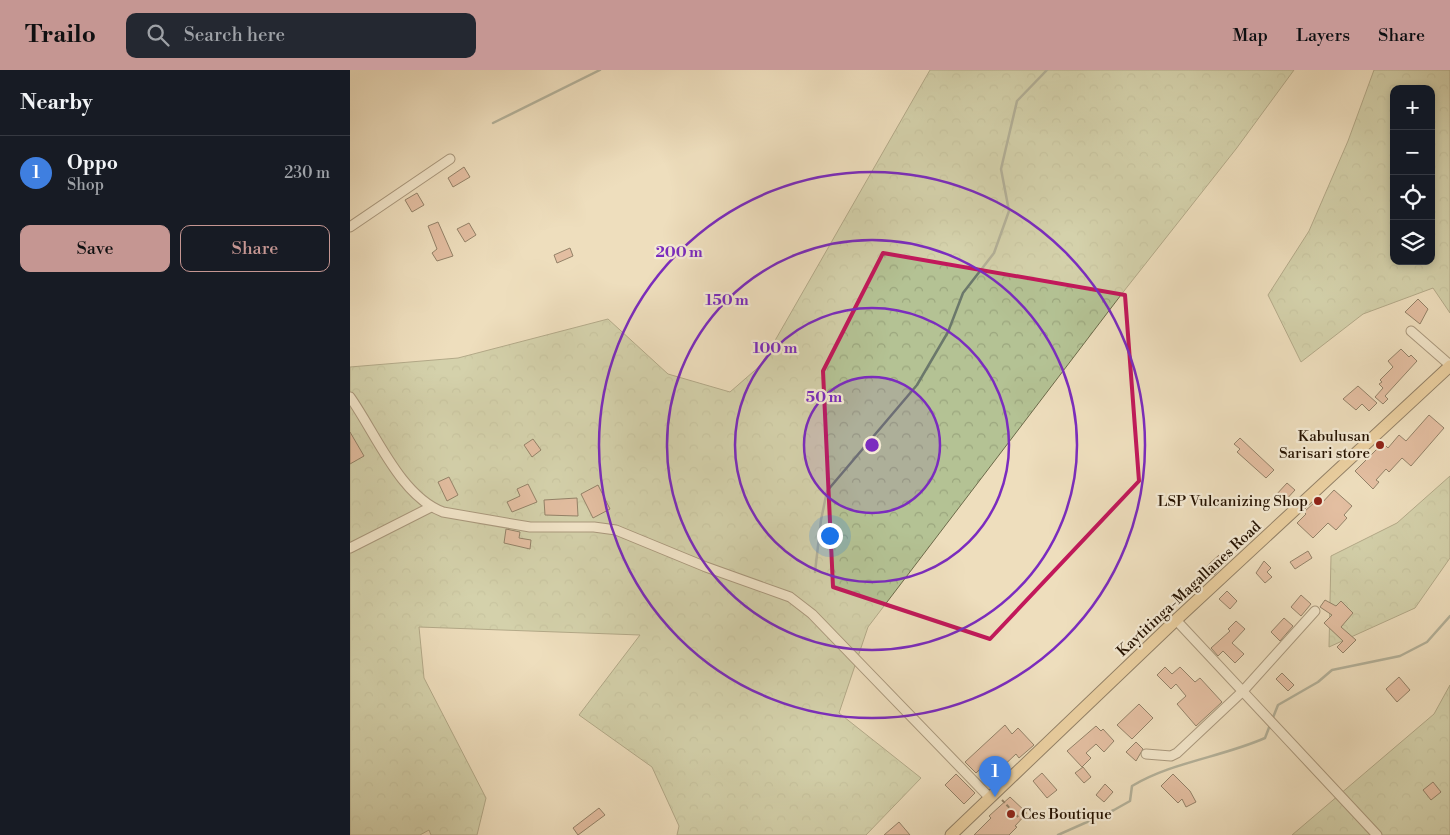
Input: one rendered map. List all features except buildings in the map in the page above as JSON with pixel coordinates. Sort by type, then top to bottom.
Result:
[{"type":"main road","name":"Kaytitinga-Magallanes Road","points":[[951,835],[1176,620],[1450,365]]},
{"type":"street","points":[[350,227],[450,159]]},
{"type":"street","points":[[1411,331],[1450,365]]},
{"type":"street","points":[[350,397],[412,491],[431,507],[443,512],[530,527],[589,527],[616,530],[706,567],[790,597],[812,614],[993,795]]},
{"type":"street","points":[[350,548],[431,507]]},
{"type":"street","points":[[1146,754],[1171,756],[1177,753],[1243,691],[1315,611]]},
{"type":"street","points":[[1176,620],[1377,835]]},
{"type":"path","points":[[993,795],[1020,819]]},
{"type":"highlighted area","points":[[883,253],[1125,295],[1139,481],[990,639],[833,587],[823,371]]},
{"type":"green space","points":[[930,70],[1294,70],[1236,149],[1124,291],[868,627],[839,713],[921,778],[866,835],[677,835],[679,826],[652,767],[579,715],[640,635],[419,627],[424,678],[486,798],[477,835],[431,835],[429,830],[420,835],[350,835],[350,367],[458,358],[608,319],[668,374],[730,392],[761,365]]},
{"type":"green space","points":[[1374,70],[1450,70],[1450,313],[1433,288],[1363,314],[1301,362],[1268,295],[1309,231],[1348,141]]},
{"type":"green space","points":[[1450,476],[1450,558],[1415,608],[1329,647],[1331,556],[1397,523]]},
{"type":"green space","points":[[1450,685],[1450,835],[1292,835],[1434,714]]},
{"type":"waterway","points":[[493,123],[600,70]]},
{"type":"waterway","points":[[815,572],[821,520],[827,491],[917,385],[948,332],[963,293],[994,253],[1009,211],[1001,169],[1017,101],[1047,70]]},
{"type":"waterway","points":[[1272,720],[1278,705],[1318,682],[1332,670],[1400,656],[1427,642],[1450,616]]},
{"type":"waterway","points":[[1058,835],[1130,801],[1132,786],[1147,778],[1180,765],[1249,745],[1265,738],[1270,725]]},
{"type":"place","name":"Kabulusan Sarisari store","points":[[1380,445]]},
{"type":"place","name":"LSP Vulcanizing Shop","points":[[1318,501]]},
{"type":"place","name":"Oppo","points":[[995,797]]},
{"type":"place","name":"Ces Boutique","points":[[1011,814]]}]
